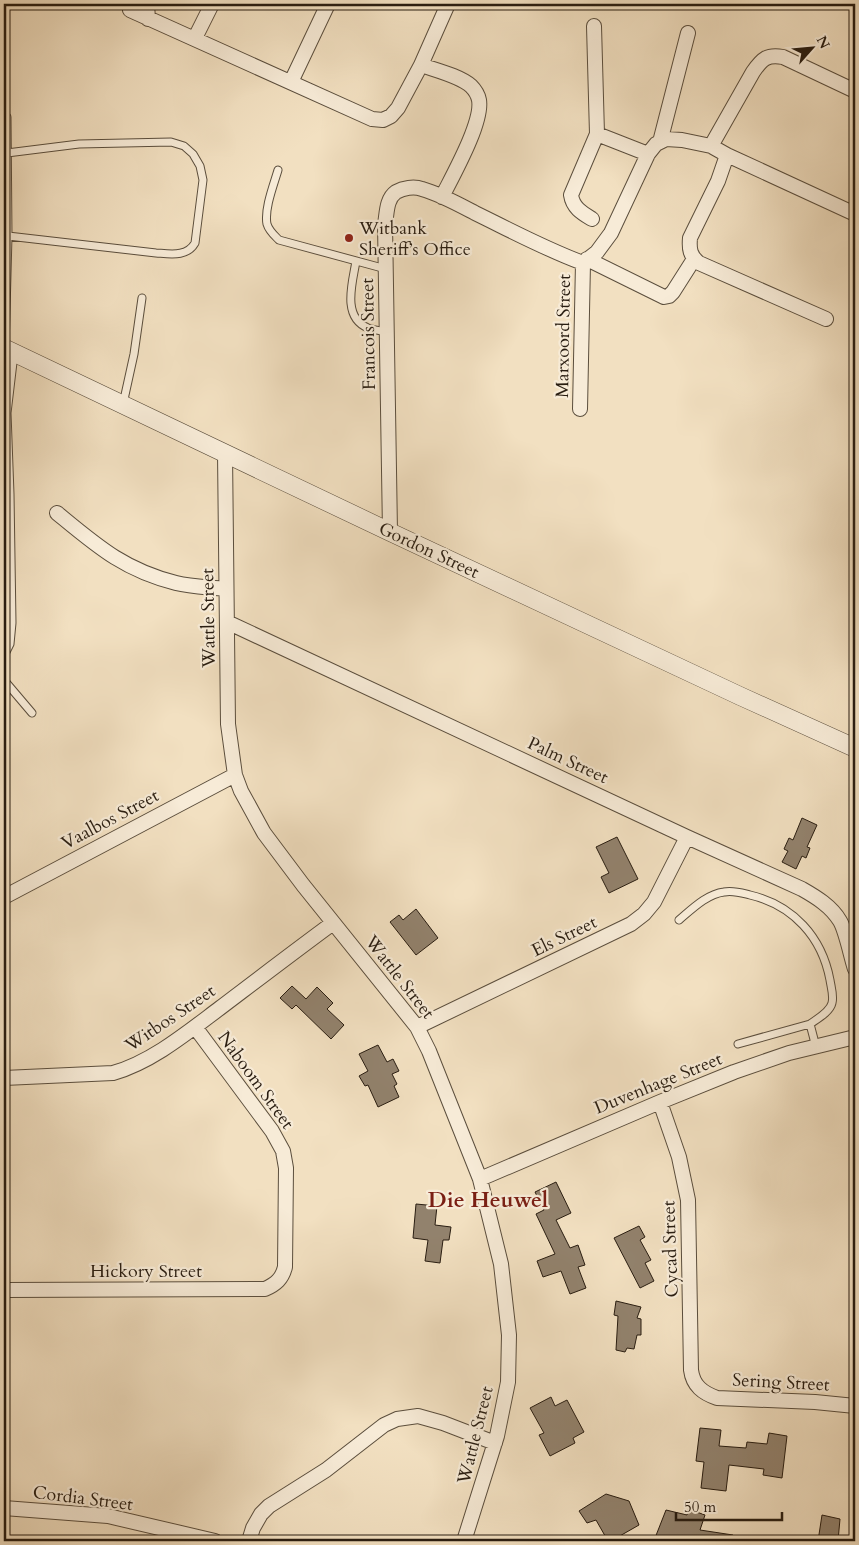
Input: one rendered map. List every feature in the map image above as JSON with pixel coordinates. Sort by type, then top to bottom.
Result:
[{"type":"street","points":[[147,4],[148,19]]},
{"type":"street","points":[[195,38],[212,4]]},
{"type":"street","points":[[291,82],[328,4]]},
{"type":"street","points":[[130,10],[372,119],[383,120],[391,116],[398,108],[421,65],[448,4]]},
{"type":"street","points":[[592,218],[580,213],[573,203],[571,196],[597,134],[594,26]]},
{"type":"street","points":[[660,142],[688,33]]},
{"type":"street","points":[[711,146],[753,72],[766,57],[773,55],[782,57],[855,91]]},
{"type":"street","points":[[421,65],[463,81],[477,94],[479,100],[479,109],[472,134],[442,197]]},
{"type":"street","points":[[597,134],[648,154]]},
{"type":"street","points":[[585,261],[597,252],[611,233],[648,154],[660,142],[666,139],[711,146],[726,155],[855,214]]},
{"type":"street","points":[[726,155],[718,181],[690,238],[689,246],[692,256],[699,263],[826,319]]},
{"type":"street","name":"Francois Street","points":[[390,532],[385,224],[388,204],[395,193],[410,188],[420,188],[558,254],[585,261],[664,297],[669,296],[673,292],[694,259]]},
{"type":"street","name":"Marxoord Street","points":[[580,409],[585,261]]},
{"type":"street","name":"Gordon Street","points":[[8,350],[390,532],[855,748]]},
{"type":"street","name":"Wattle Street","points":[[225,453],[228,724],[234,775],[264,832],[333,923],[417,1027],[429,1051],[480,1179],[502,1264],[509,1335],[508,1382],[495,1443],[464,1541]]},
{"type":"street","points":[[57,513],[103,550],[123,563],[150,576],[178,583],[226,589]]},
{"type":"street","name":"Palm Street","points":[[227,622],[802,889],[818,898],[841,922],[855,970]]},
{"type":"street","name":"Vaalbos Street","points":[[4,897],[234,775]]},
{"type":"street","name":"Els Street","points":[[417,1027],[631,924],[644,914],[654,902],[687,837]]},
{"type":"street","name":"Witbos Street","points":[[4,1078],[113,1073],[147,1060],[195,1027],[333,923]]},
{"type":"street","name":"Naboom Street","points":[[195,1027],[272,1131],[283,1151],[286,1168],[286,1267],[283,1276]]},
{"type":"street","name":"Duvenhage Street","points":[[480,1179],[734,1072],[789,1053],[855,1037]]},
{"type":"street","name":"Cycad Street","points":[[660,1102],[679,1157],[688,1200],[691,1370],[694,1382],[706,1393]]},
{"type":"street","name":"Hickory Street","points":[[4,1290],[265,1289],[275,1285],[283,1276]]},
{"type":"street","name":"Sering Street","points":[[706,1393],[717,1398],[815,1402],[855,1406]]},
{"type":"street","points":[[249,1541],[260,1514],[269,1506],[326,1470],[384,1425],[397,1419],[418,1416],[443,1423],[495,1443]]},
{"type":"street","name":"Cordia Street","points":[[4,1508],[108,1516],[215,1541]]},
{"type":"lane","points":[[4,656],[10,644],[12,622],[6,455],[8,350],[7,116]]},
{"type":"lane","points":[[8,153],[79,144],[171,142],[184,146],[193,154],[200,166],[203,180],[195,243],[192,248],[181,254],[156,253],[8,236]]},
{"type":"lane","points":[[278,170],[268,210],[267,224],[270,231],[279,240],[386,269]]},
{"type":"lane","points":[[356,261],[350,300],[352,312],[357,320],[367,328],[387,332]]},
{"type":"lane","points":[[123,405],[134,354],[142,298]]},
{"type":"lane","points":[[4,680],[32,713]]},
{"type":"lane","points":[[679,920],[713,894],[725,891],[734,892],[778,905],[807,927],[816,942],[828,971],[832,994],[832,1003],[829,1009],[810,1024],[738,1044]]},
{"type":"lane","points":[[810,1024],[816,1047]]},
{"type":"building","points":[[802,818],[817,825],[807,847],[810,848],[806,858],[802,856],[796,869],[782,862],[788,851],[784,849],[789,838],[793,840]]},
{"type":"building","points":[[617,837],[638,879],[609,893],[601,877],[609,873],[596,847]]},
{"type":"building","points":[[416,909],[438,938],[416,955],[390,922],[399,915],[403,920]]},
{"type":"building","points":[[292,986],[306,999],[317,987],[333,1003],[327,1009],[344,1025],[331,1039],[296,1005],[292,1009],[280,998]]},
{"type":"building","points":[[378,1045],[387,1062],[393,1059],[399,1071],[392,1074],[397,1084],[394,1086],[399,1097],[378,1107],[368,1085],[365,1086],[359,1076],[368,1071],[359,1054]]},
{"type":"building","points":[[556,1182],[571,1213],[556,1220],[570,1248],[578,1245],[585,1265],[578,1267],[586,1288],[570,1294],[561,1271],[543,1277],[537,1261],[555,1254],[536,1214],[544,1210],[535,1192]]},
{"type":"building","points":[[416,1204],[437,1206],[435,1225],[451,1227],[449,1240],[443,1240],[440,1263],[425,1261],[428,1240],[413,1238]]},
{"type":"building","points":[[639,1226],[645,1237],[640,1240],[651,1260],[645,1263],[654,1281],[640,1288],[614,1238]]},
{"type":"building","points":[[616,1301],[641,1307],[637,1318],[641,1319],[641,1335],[637,1335],[634,1349],[627,1348],[625,1352],[616,1350],[618,1316],[614,1315]]},
{"type":"building","points":[[551,1397],[555,1406],[567,1400],[584,1432],[573,1438],[575,1443],[550,1456],[539,1435],[544,1433],[530,1408]]},
{"type":"building","points":[[700,1428],[721,1430],[719,1446],[746,1448],[747,1442],[767,1444],[769,1433],[787,1436],[782,1478],[763,1475],[764,1469],[729,1465],[726,1491],[701,1488],[704,1462],[696,1461]]},
{"type":"building","points":[[606,1494],[629,1501],[639,1525],[611,1541],[608,1541],[596,1520],[587,1523],[579,1511]]},
{"type":"building","points":[[688,1509],[705,1515],[700,1530],[733,1535],[732,1541],[669,1541],[655,1538],[666,1510],[687,1515]]},
{"type":"building","points":[[822,1515],[840,1519],[838,1541],[818,1541]]},
{"type":"place","name":"Witbank Sheriff’s Office","points":[[349,238]]},
{"type":"district","name":"Die Heuwel","points":[[488,1199]]}]
